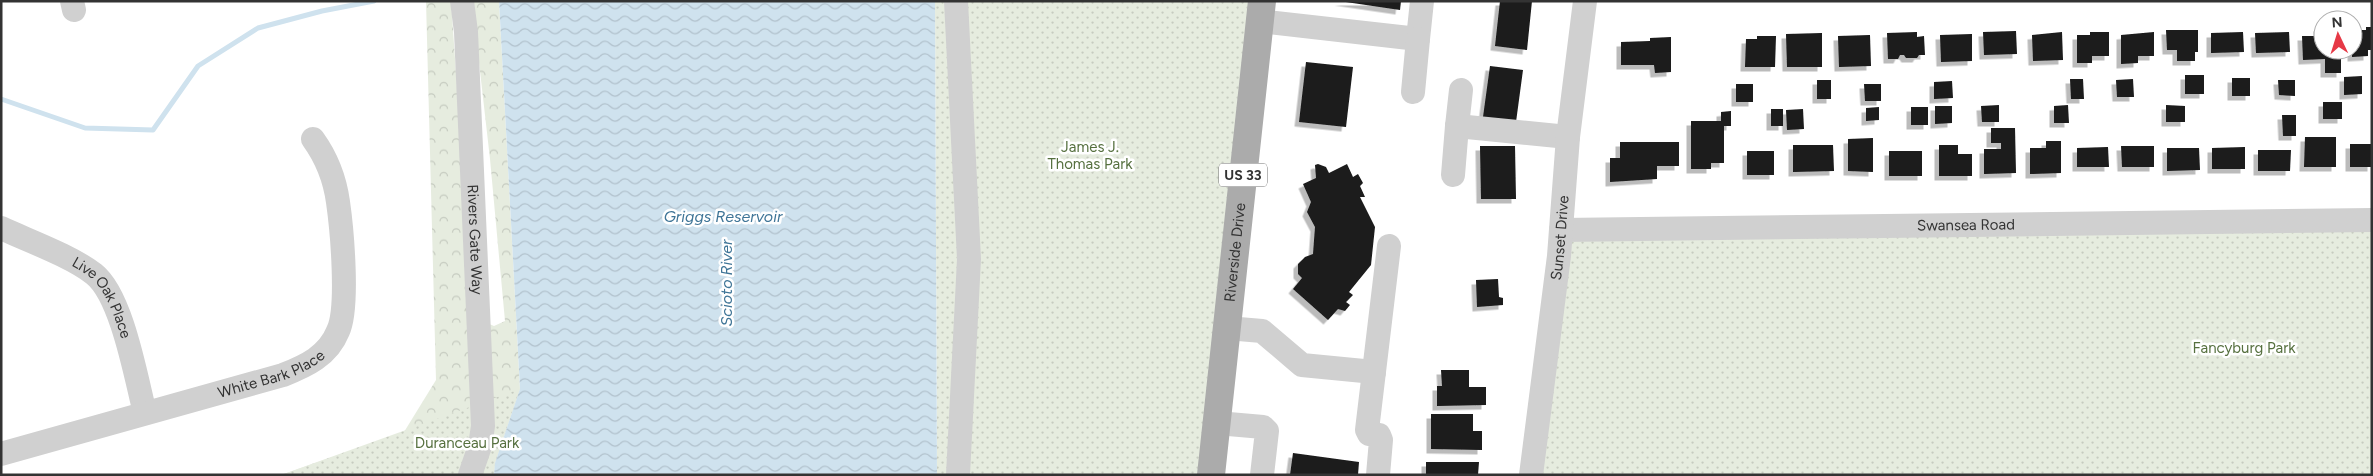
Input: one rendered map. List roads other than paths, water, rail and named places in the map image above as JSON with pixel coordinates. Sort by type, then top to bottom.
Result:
[{"type":"main road","name":"Riverside Drive","points":[[1211,475],[1260,11]]},
{"type":"street","name":"Rivers Gate Way","points":[[462,1],[466,32],[483,426],[480,446],[470,475]]},
{"type":"street","points":[[956,1],[969,259],[958,475]]},
{"type":"street","points":[[1413,92],[1422,1]]},
{"type":"street","name":"Sunset Drive","points":[[1530,475],[1561,230],[1568,137],[1585,1]]},
{"type":"street","points":[[1260,11],[1418,39]]},
{"type":"street","points":[[1453,175],[1461,90]]},
{"type":"street","points":[[1457,126],[1568,137]]},
{"type":"street","name":"White Bark Place","points":[[1,454],[283,375],[309,365],[320,357],[338,332],[342,317],[344,293],[338,201],[324,156],[313,139]]},
{"type":"street","name":"Swansea Road","points":[[1561,230],[2372,220]]},
{"type":"street","name":"Live Oak Place","points":[[1,228],[78,264],[95,274],[110,291],[119,315],[145,413]]},
{"type":"street","points":[[1378,475],[1381,440],[1379,436],[1369,434],[1366,430],[1389,246]]},
{"type":"street","points":[[1227,328],[1262,331],[1302,365],[1374,372]]},
{"type":"street","points":[[1217,423],[1263,427],[1267,430],[1262,475]]},
{"type":"water","name":"Griggs Reservoir","points":[[499,1],[935,1],[937,475],[494,475],[495,463],[520,389]]},
{"type":"waterway","points":[[1,99],[85,128],[153,130],[198,66],[258,28],[322,11],[374,1]]},
{"type":"park label","name":"James J. Thomas Park","points":[[1090,156]]},
{"type":"park label","name":"Fancyburg Park","points":[[2244,348]]},
{"type":"park label","name":"Duranceau Park","points":[[467,443]]},
{"type":"water label","name":"Scioto River","points":[[726,283]]}]
